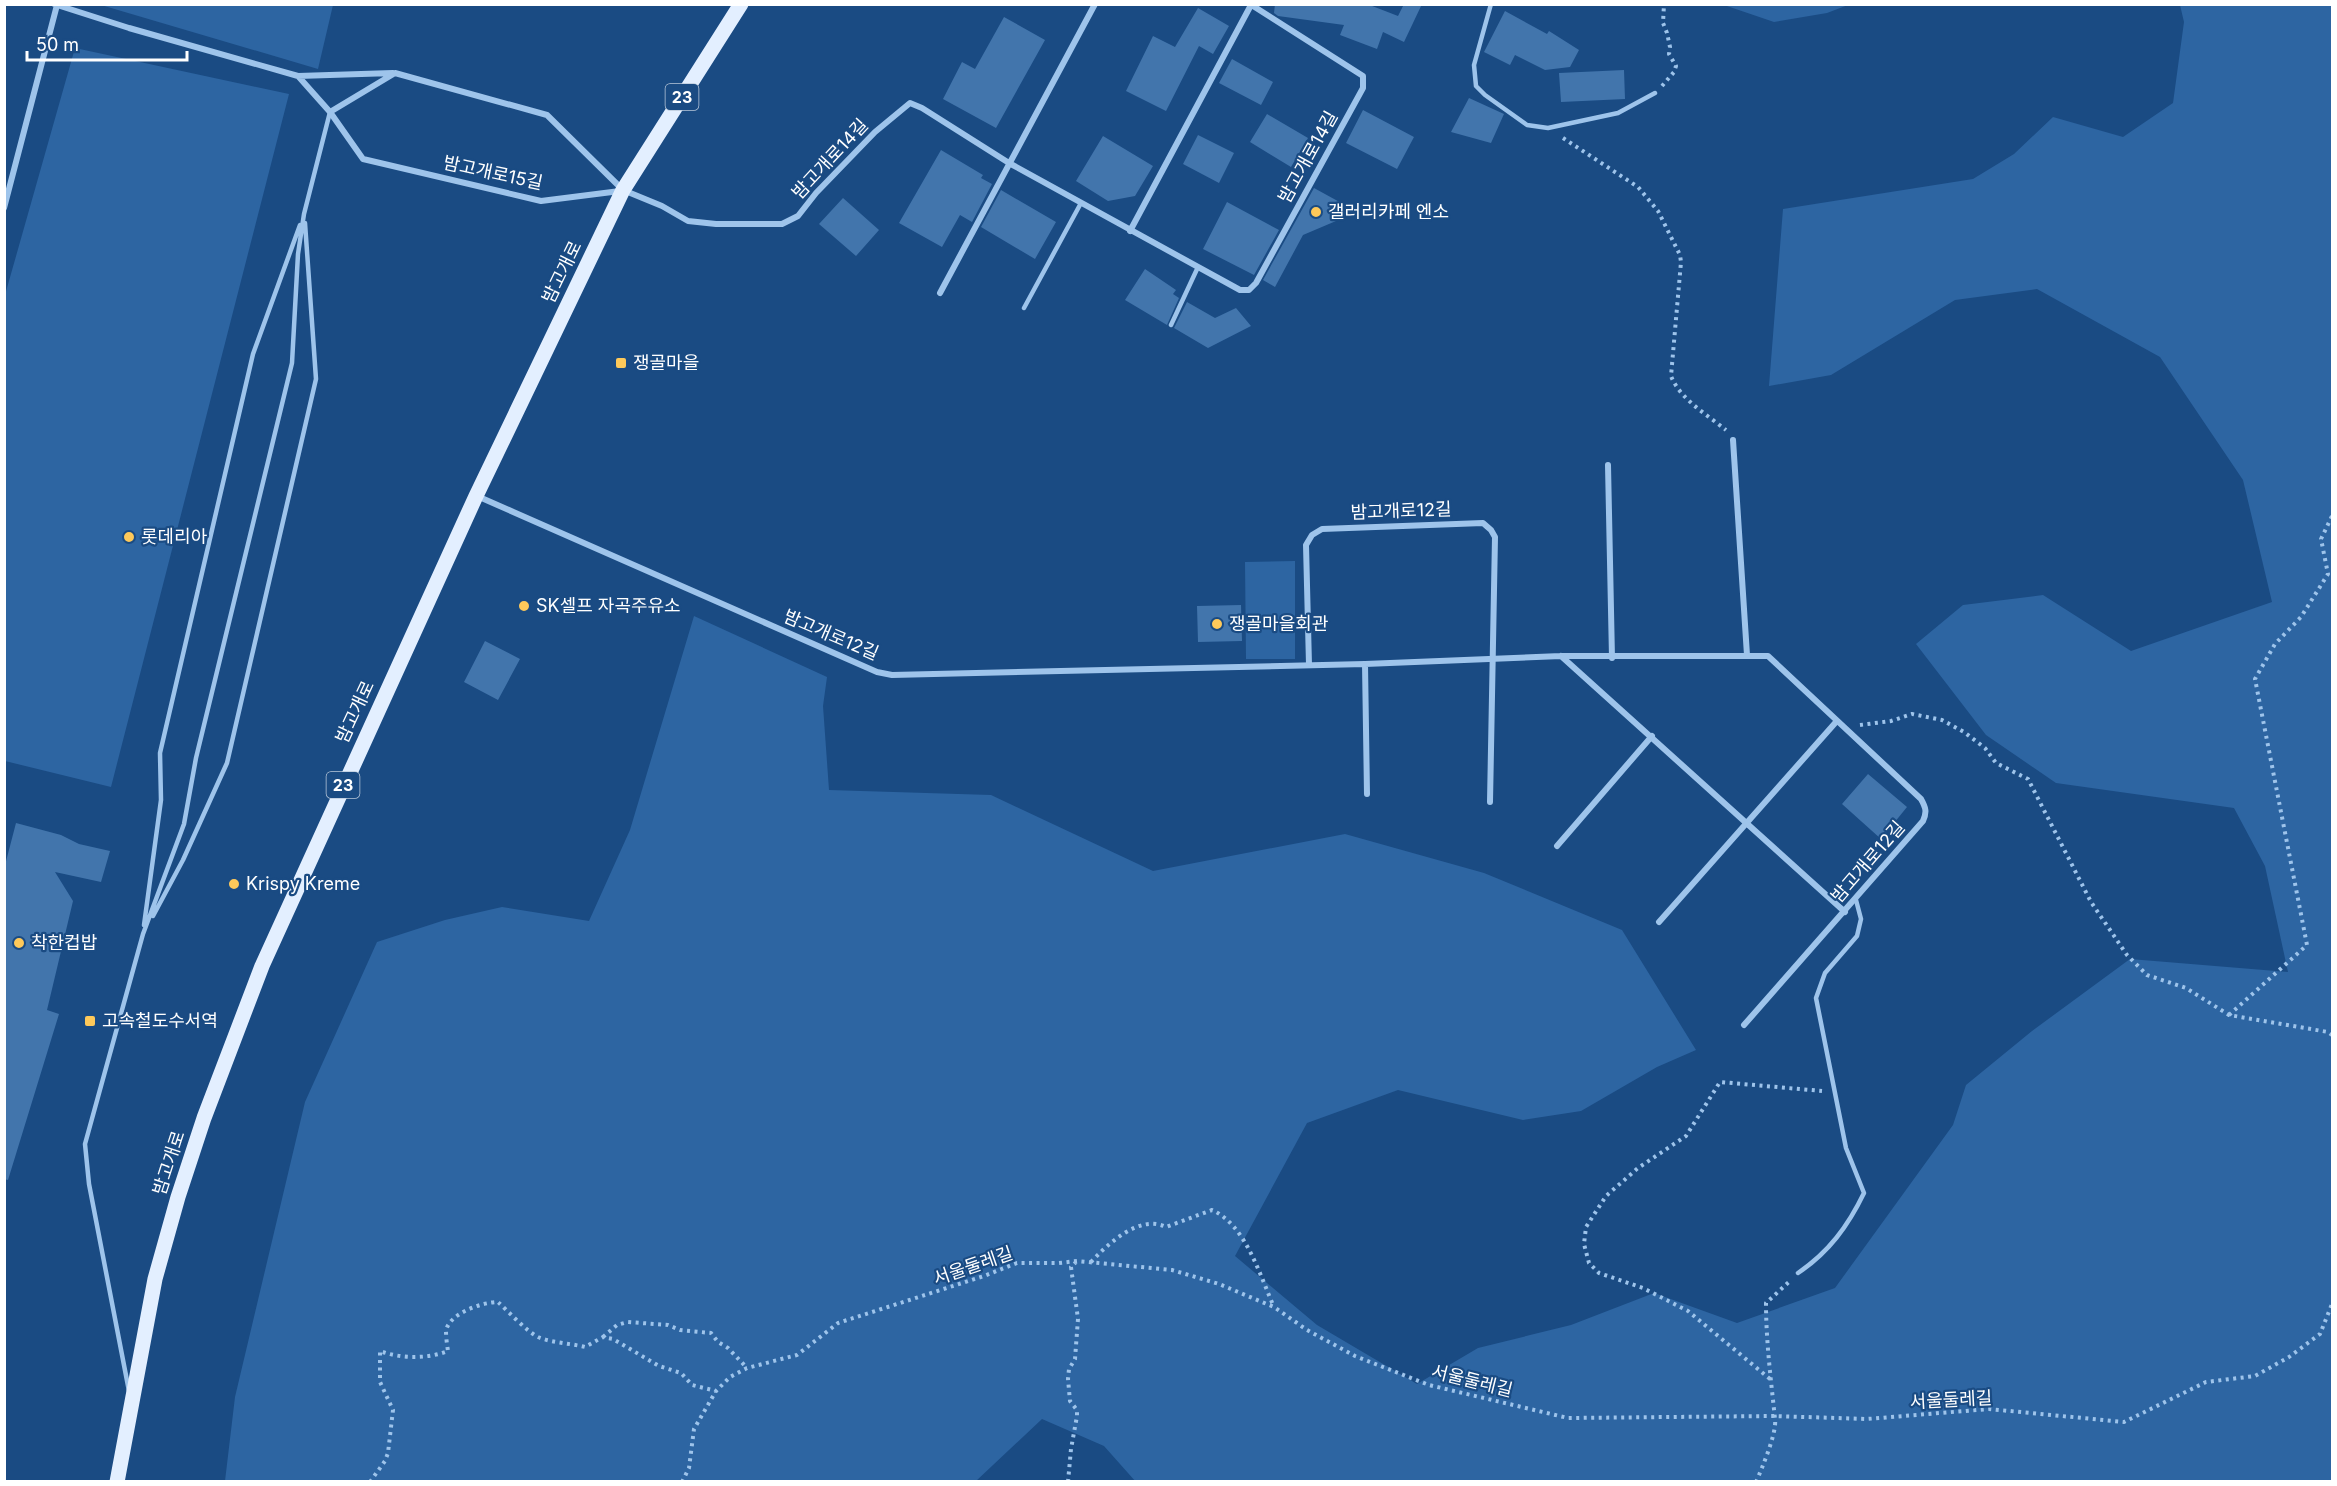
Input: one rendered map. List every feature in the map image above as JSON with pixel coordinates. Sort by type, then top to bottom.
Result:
[{"type":"main road","name":"밤고개로","points":[[117,1482],[155,1279],[178,1197],[208,1108],[262,966],[476,496],[623,190],[741,4]]},
{"type":"street","points":[[940,293],[1095,4]]},
{"type":"street","points":[[4,208],[56,5],[129,28],[298,75],[395,73],[547,116],[623,190]]},
{"type":"street","points":[[1130,231],[1250,5]]},
{"type":"street","name":"밤고개로14길","points":[[623,190],[662,206],[688,221],[716,224],[782,224],[798,216],[816,193],[875,132],[910,103],[922,108],[1009,163],[1130,231],[1240,290],[1249,290],[1257,283],[1363,88],[1363,76],[1250,5]]},
{"type":"street","points":[[330,112],[395,73]]},
{"type":"street","name":"밤고개로15길","points":[[298,75],[330,112],[363,159],[541,201],[623,190]]},
{"type":"street","points":[[1733,440],[1747,655]]},
{"type":"street","points":[[1608,465],[1612,658]]},
{"type":"street","name":"밤고개로12길","points":[[476,496],[877,672],[892,675],[1365,664],[1561,656],[1612,658],[1768,656],[1921,800],[1926,807],[1926,813],[1923,821],[1856,900],[1744,1025]]},
{"type":"street","name":"밤고개로12길","points":[[1309,665],[1306,544],[1312,535],[1322,529],[1483,523],[1495,537],[1492,659]]},
{"type":"street","points":[[1561,656],[1845,912]]},
{"type":"street","points":[[1490,802],[1492,659]]},
{"type":"street","points":[[1365,664],[1367,794]]},
{"type":"street","points":[[1659,922],[1836,722]]},
{"type":"street","points":[[1557,846],[1652,736]]},
{"type":"lane","points":[[1491,4],[1474,65],[1476,86],[1485,95],[1527,124],[1548,128],[1618,113],[1655,93]]},
{"type":"lane","points":[[143,934],[161,801],[162,741],[253,354],[304,214],[330,112]]},
{"type":"lane","points":[[1024,308],[1080,203]]},
{"type":"lane","points":[[143,934],[183,860],[227,763],[316,379],[304,214]]},
{"type":"lane","points":[[131,1405],[89,1185],[85,1144],[143,934],[184,824],[199,746],[292,363],[298,254],[304,214]]},
{"type":"lane","points":[[1171,325],[1198,267]]},
{"type":"lane","points":[[1798,1273],[1819,1258],[1852,1218],[1864,1193],[1846,1148],[1816,998],[1825,973],[1857,936],[1861,919],[1856,900]]},
{"type":"path","points":[[1655,93],[1674,72],[1676,66],[1669,54],[1669,40],[1663,23],[1664,4]]},
{"type":"path","points":[[1548,128],[1638,187],[1658,211],[1680,255],[1681,262],[1671,376],[1675,387],[1726,430],[1733,440]]},
{"type":"path","points":[[2229,1016],[2307,945],[2255,679],[2275,644],[2301,617],[2328,574],[2321,539],[2332,516]]},
{"type":"path","points":[[1846,730],[1855,726],[1891,721],[1912,714],[1942,720],[1964,732],[1985,748],[1995,763],[2028,779],[2091,902],[2127,955],[2147,975],[2186,988],[2229,1016],[2328,1032],[2332,1035]]},
{"type":"path","points":[[1770,1379],[1688,1311],[1643,1288],[1599,1274],[1589,1263],[1584,1244],[1586,1227],[1606,1196],[1638,1168],[1686,1136],[1720,1082],[1835,1093]]},
{"type":"path","points":[[1091,1262],[1108,1244],[1137,1226],[1156,1222],[1166,1227],[1212,1210],[1223,1215],[1242,1239],[1256,1263],[1274,1307]]},
{"type":"path","points":[[1068,1482],[1077,1416],[1077,1410],[1070,1401],[1068,1379],[1069,1369],[1075,1359],[1078,1319],[1071,1267],[1077,1261]]},
{"type":"path","name":"서울둘레길","points":[[682,1482],[689,1468],[694,1429],[716,1391],[730,1377],[747,1368],[797,1355],[838,1323],[984,1276],[1017,1263],[1077,1261],[1172,1270],[1220,1284],[1274,1307],[1307,1330],[1355,1356],[1429,1385],[1568,1418],[1774,1416],[1867,1419],[1989,1409],[2124,1422],[2206,1382],[2254,1376],[2289,1357],[2320,1334],[2332,1304]]},
{"type":"path","points":[[1756,1482],[1765,1460],[1776,1420],[1766,1343],[1766,1303],[1798,1273]]},
{"type":"path","points":[[370,1482],[388,1453],[393,1410],[380,1382],[380,1351],[398,1358],[448,1351],[446,1331],[449,1325],[456,1317],[487,1302],[498,1302],[536,1336],[554,1342],[585,1347],[603,1337],[617,1325],[628,1322],[668,1325],[680,1330],[711,1334],[718,1342],[729,1347],[747,1368]]},
{"type":"path","points":[[603,1337],[613,1339],[659,1366],[681,1373],[692,1384],[716,1391]]},
{"type":"shaded area","points":[[101,5],[333,5],[318,69]]},
{"type":"shaded area","points":[[1724,5],[1848,5],[1827,13],[1774,22]]},
{"type":"shaded area","points":[[2180,5],[2332,5],[2332,1481],[1136,1482],[1104,1446],[1042,1419],[976,1481],[225,1481],[235,1397],[305,1102],[377,942],[445,920],[502,907],[589,921],[630,830],[694,616],[827,677],[823,706],[829,790],[991,795],[1153,871],[1345,834],[1484,873],[1622,930],[1696,1050],[1657,1067],[1581,1111],[1523,1120],[1398,1090],[1307,1123],[1235,1256],[1317,1325],[1417,1384],[1478,1348],[1571,1325],[1654,1293],[1737,1323],[1835,1288],[1953,1125],[1966,1085],[2032,1031],[2130,959],[2288,972],[2265,866],[2234,808],[2056,783],[1986,735],[1916,644],[1963,605],[2043,595],[2131,651],[2272,602],[2243,480],[2160,357],[2037,289],[1955,300],[1831,375],[1769,386],[1783,209],[1973,179],[2014,154],[2053,117],[2123,137],[2173,103],[2184,22]]},
{"type":"shaded area","points":[[75,48],[289,94],[111,787],[5,761],[5,295]]},
{"type":"shaded area","points":[[1295,561],[1295,659],[1246,659],[1245,562]]},
{"type":"building","points":[[1275,4],[1367,4],[1398,16],[1404,4],[1422,4],[1404,42],[1383,32],[1377,49],[1340,35],[1344,25],[1278,16],[1274,13]]},
{"type":"building","points":[[1198,8],[1229,26],[1213,54],[1199,46],[1166,111],[1126,91],[1153,36],[1175,47]]},
{"type":"building","points":[[1505,11],[1547,34],[1549,31],[1579,50],[1570,67],[1545,70],[1515,55],[1510,65],[1484,52]]},
{"type":"building","points":[[1004,17],[1045,40],[996,128],[943,99],[962,62],[975,69]]},
{"type":"building","points":[[1232,59],[1273,82],[1261,105],[1219,83]]},
{"type":"building","points":[[1624,70],[1625,99],[1561,102],[1559,73]]},
{"type":"building","points":[[1469,98],[1504,114],[1491,143],[1451,132]]},
{"type":"building","points":[[1363,110],[1414,137],[1397,169],[1346,143]]},
{"type":"building","points":[[1267,114],[1308,138],[1291,167],[1250,142]]},
{"type":"building","points":[[1198,135],[1234,153],[1219,183],[1183,164]]},
{"type":"building","points":[[1103,136],[1153,166],[1135,196],[1108,201],[1076,181]]},
{"type":"building","points":[[941,150],[983,175],[981,178],[992,184],[972,222],[960,215],[942,247],[899,223]]},
{"type":"building","points":[[1314,188],[1345,205],[1336,221],[1303,235],[1275,287],[1263,280]]},
{"type":"building","points":[[1001,190],[1056,222],[1035,259],[981,227]]},
{"type":"building","points":[[843,198],[879,230],[856,256],[819,224]]},
{"type":"building","points":[[1227,202],[1279,230],[1254,275],[1203,249]]},
{"type":"building","points":[[1145,269],[1176,290],[1173,294],[1179,298],[1167,325],[1125,300]]},
{"type":"building","points":[[1187,302],[1215,318],[1236,308],[1251,326],[1208,348],[1174,328]]},
{"type":"building","points":[[1241,605],[1242,641],[1198,642],[1197,606]]},
{"type":"building","points":[[485,641],[520,659],[498,700],[464,682]]},
{"type":"building","points":[[1868,774],[1907,807],[1881,839],[1842,804]]},
{"type":"building","points":[[16,823],[61,835],[79,844],[110,851],[101,882],[55,872],[73,901],[47,1010],[59,1014],[8,1180],[4,1179],[4,869]]},
{"type":"place","name":"갤러리카페 엔소","points":[[1316,212]]},
{"type":"place","name":"쟁골마을","points":[[621,363]]},
{"type":"place","name":"롯데리아","points":[[129,537]]},
{"type":"place","name":"SK셀프 자곡주유소","points":[[524,606]]},
{"type":"place","name":"쟁골마을회관","points":[[1217,624]]},
{"type":"place","name":"Krispy Kreme","points":[[234,884]]},
{"type":"place","name":"착한컵밥","points":[[19,943]]},
{"type":"place","name":"고속철도수서역","points":[[90,1021]]}]
